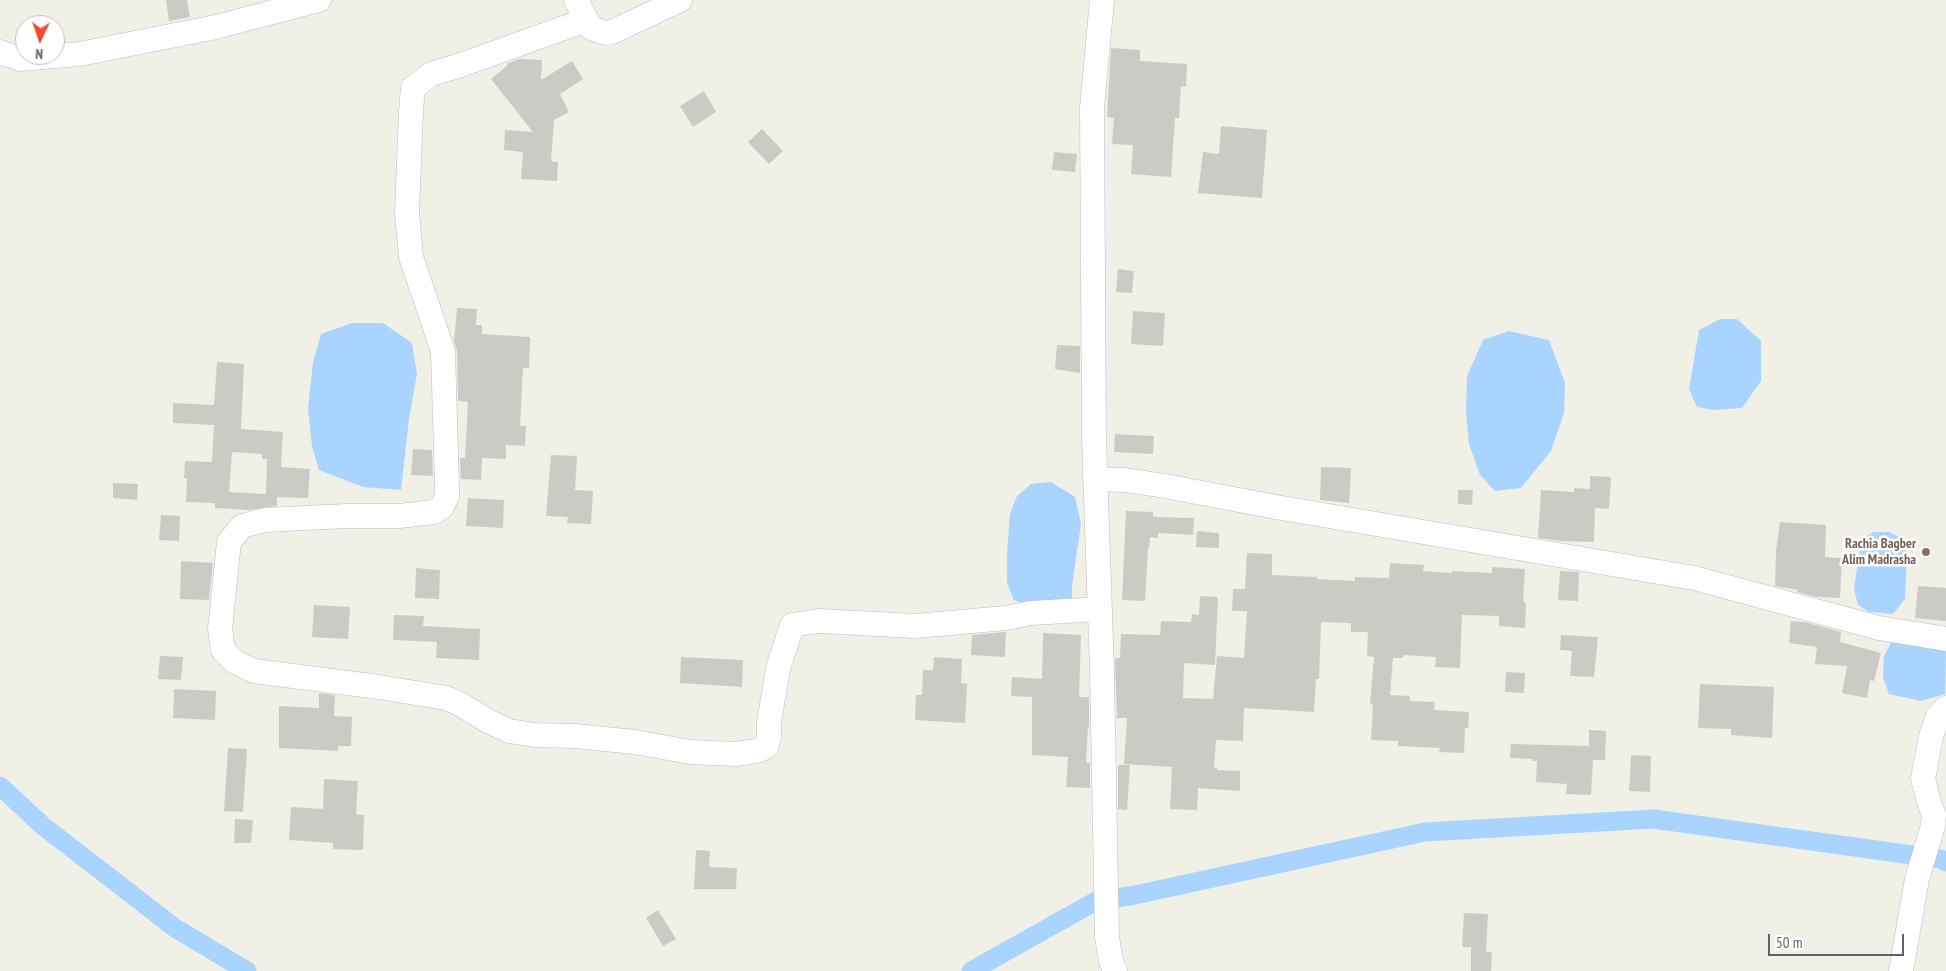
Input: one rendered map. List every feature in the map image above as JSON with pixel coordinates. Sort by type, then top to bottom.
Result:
[{"type":"street","points":[[0,52],[20,59],[80,54],[216,27],[319,0]]},
{"type":"street","points":[[680,0],[612,32],[605,33],[591,28],[581,10],[458,66],[431,74],[414,88],[407,212],[411,257],[443,351],[447,496],[442,507],[434,512],[399,516],[347,516],[265,520],[242,526],[229,542],[220,629],[223,650],[235,662],[254,671],[379,687],[446,698],[509,731],[534,735],[575,736],[635,742],[690,752],[735,754],[756,752],[766,747],[778,668],[792,625],[819,621],[916,626],[1100,609]]},
{"type":"street","points":[[1102,0],[1092,108],[1095,479],[1100,609],[1106,937],[1115,971]]},
{"type":"street","points":[[1095,479],[1125,480],[1165,486],[1276,507],[1694,578],[1879,628],[1946,639]]},
{"type":"street","points":[[1901,971],[1917,879],[1933,826],[1934,815],[1923,779],[1931,736],[1938,716],[1946,708]]},
{"type":"water","points":[[1720,319],[1737,319],[1761,341],[1761,381],[1742,408],[1713,410],[1697,407],[1689,389],[1699,330]]},
{"type":"water","points":[[352,323],[383,323],[412,343],[417,374],[409,419],[401,490],[363,487],[319,470],[312,446],[308,409],[313,362],[321,334]]},
{"type":"water","points":[[1509,331],[1549,340],[1565,383],[1564,413],[1551,451],[1521,488],[1495,491],[1480,475],[1469,444],[1466,412],[1467,376],[1483,340]]},
{"type":"water","points":[[1051,482],[1075,497],[1081,524],[1072,586],[1072,604],[1032,607],[1014,600],[1007,583],[1010,514],[1017,496],[1031,484]]},
{"type":"water","points":[[1873,532],[1889,532],[1903,539],[1907,554],[1905,599],[1893,614],[1869,612],[1858,605],[1854,589],[1859,554],[1864,538]]},
{"type":"water","points":[[1893,639],[1946,649],[1945,694],[1921,701],[1889,694],[1883,677],[1884,656]]},
{"type":"building","points":[[166,0],[187,0],[190,17],[169,21]]},
{"type":"building","points":[[1111,48],[1140,50],[1140,61],[1187,64],[1186,87],[1181,86],[1179,118],[1175,118],[1171,177],[1131,174],[1133,145],[1112,144],[1114,118],[1107,117]]},
{"type":"building","points":[[519,59],[542,60],[541,80],[572,61],[583,79],[560,94],[569,112],[554,120],[551,161],[558,162],[557,181],[521,179],[523,152],[504,150],[505,130],[533,132],[491,79],[508,63]]},
{"type":"building","points":[[704,91],[716,112],[693,127],[680,106]]},
{"type":"building","points":[[1221,126],[1267,130],[1262,198],[1198,193],[1203,152],[1219,154]]},
{"type":"building","points":[[762,129],[783,151],[769,164],[748,142]]},
{"type":"building","points":[[1054,152],[1077,154],[1075,172],[1052,170]]},
{"type":"building","points":[[1118,269],[1134,271],[1132,293],[1116,292]]},
{"type":"building","points":[[457,308],[477,309],[476,325],[482,325],[482,334],[530,337],[529,368],[523,368],[520,426],[526,426],[525,446],[506,445],[506,459],[482,458],[481,480],[461,479],[460,458],[465,458],[468,402],[458,401],[457,351],[454,341]]},
{"type":"building","points":[[1133,311],[1165,313],[1163,346],[1131,344]]},
{"type":"building","points":[[1057,345],[1080,346],[1080,373],[1055,369]]},
{"type":"building","points":[[217,362],[244,364],[241,429],[283,432],[281,467],[310,469],[308,498],[277,497],[277,506],[249,510],[215,508],[215,503],[186,502],[187,478],[184,478],[185,461],[212,462],[214,425],[173,423],[173,403],[214,405]],"holes":[[[232,452],[262,454],[262,459],[267,459],[266,494],[229,492]]]},
{"type":"building","points":[[1115,434],[1154,436],[1153,454],[1114,452]]},
{"type":"building","points":[[413,449],[432,450],[433,476],[411,475]]},
{"type":"building","points":[[551,455],[577,456],[575,490],[593,491],[591,524],[567,523],[568,517],[546,516]]},
{"type":"building","points":[[1321,467],[1351,468],[1349,503],[1320,500]]},
{"type":"building","points":[[1590,476],[1611,477],[1609,509],[1595,508],[1594,542],[1538,538],[1541,490],[1574,492],[1574,488],[1590,489]]},
{"type":"building","points":[[113,483],[138,484],[137,500],[113,498]]},
{"type":"building","points":[[1458,490],[1473,490],[1472,505],[1458,504]]},
{"type":"building","points":[[468,498],[504,500],[503,528],[466,526]]},
{"type":"building","points":[[1126,511],[1153,512],[1153,517],[1194,518],[1193,535],[1158,533],[1158,538],[1150,537],[1145,601],[1122,600]]},
{"type":"building","points":[[161,515],[180,516],[179,541],[159,540]]},
{"type":"building","points":[[1780,522],[1826,525],[1825,557],[1842,558],[1840,598],[1816,597],[1797,592],[1798,590],[1775,586],[1776,551]]},
{"type":"building","points":[[1197,531],[1219,533],[1219,548],[1196,547]]},
{"type":"building","points":[[1247,553],[1272,554],[1272,575],[1317,577],[1317,579],[1355,581],[1355,577],[1389,578],[1390,563],[1424,565],[1423,571],[1452,573],[1452,571],[1492,573],[1492,567],[1525,569],[1523,602],[1526,603],[1525,628],[1499,626],[1499,616],[1462,615],[1460,668],[1435,667],[1436,657],[1403,655],[1403,658],[1393,658],[1390,695],[1410,696],[1410,701],[1435,702],[1434,710],[1469,712],[1468,728],[1465,728],[1464,753],[1439,752],[1440,748],[1398,746],[1398,741],[1371,740],[1373,705],[1370,704],[1374,657],[1367,656],[1368,632],[1351,632],[1351,623],[1321,622],[1319,679],[1316,679],[1314,712],[1244,708],[1243,741],[1216,740],[1214,768],[1217,768],[1217,770],[1240,771],[1240,791],[1198,788],[1197,810],[1170,809],[1172,767],[1124,764],[1127,718],[1117,718],[1115,658],[1120,658],[1121,634],[1160,635],[1161,621],[1191,622],[1192,614],[1199,615],[1200,596],[1218,597],[1215,665],[1184,663],[1183,698],[1213,699],[1217,656],[1244,658],[1247,611],[1232,611],[1233,589],[1245,589]]},
{"type":"building","points":[[181,561],[213,563],[209,600],[180,599]]},
{"type":"building","points":[[416,568],[440,570],[439,599],[415,598]]},
{"type":"building","points":[[1560,571],[1579,572],[1578,601],[1558,600]]},
{"type":"building","points":[[1918,586],[1946,588],[1946,621],[1915,618]]},
{"type":"building","points":[[314,605],[350,607],[348,639],[312,637]]},
{"type":"building","points":[[394,615],[424,616],[423,626],[480,629],[479,660],[436,658],[437,642],[393,640]]},
{"type":"building","points":[[1791,621],[1805,622],[1841,632],[1840,642],[1881,653],[1874,681],[1870,680],[1867,698],[1842,693],[1847,666],[1815,664],[1817,647],[1789,643]]},
{"type":"building","points":[[1006,632],[1005,657],[971,655],[972,635]]},
{"type":"building","points":[[1043,633],[1081,635],[1079,697],[1089,697],[1086,763],[1090,763],[1090,788],[1066,787],[1068,757],[1032,755],[1032,697],[1011,696],[1012,677],[1042,679]]},
{"type":"building","points":[[1561,635],[1598,637],[1594,677],[1570,676],[1572,651],[1560,650]]},
{"type":"building","points":[[160,656],[183,657],[181,680],[158,679]]},
{"type":"building","points":[[681,657],[743,660],[742,687],[680,683]]},
{"type":"building","points":[[934,657],[962,659],[961,683],[967,684],[965,723],[915,720],[916,695],[922,695],[923,670],[933,670]]},
{"type":"building","points":[[1506,672],[1525,673],[1524,693],[1505,692]]},
{"type":"building","points":[[1700,684],[1774,687],[1772,738],[1731,735],[1731,729],[1698,728]]},
{"type":"building","points":[[174,689],[216,691],[215,720],[173,718]]},
{"type":"building","points":[[319,693],[335,695],[334,716],[352,717],[351,746],[338,746],[338,751],[279,748],[279,706],[319,708]]},
{"type":"building","points":[[1589,730],[1606,731],[1605,760],[1593,760],[1591,795],[1566,794],[1567,784],[1536,782],[1537,761],[1533,761],[1533,759],[1510,758],[1511,744],[1589,746]]},
{"type":"building","points":[[228,748],[247,749],[243,812],[224,811]]},
{"type":"building","points":[[1631,755],[1651,756],[1650,792],[1629,791]]},
{"type":"building","points":[[1118,765],[1130,765],[1127,810],[1118,809]]},
{"type":"building","points":[[324,779],[358,781],[356,814],[364,815],[363,850],[333,849],[333,843],[289,840],[291,807],[323,809]]},
{"type":"building","points":[[235,819],[253,820],[251,843],[234,843]]},
{"type":"building","points":[[696,850],[710,851],[709,867],[737,868],[736,889],[694,889]]},
{"type":"building","points":[[658,910],[676,939],[663,946],[646,918]]},
{"type":"building","points":[[1464,913],[1488,914],[1486,952],[1492,952],[1491,971],[1471,971],[1471,947],[1462,947]]},
{"type":"waterway","points":[[0,786],[43,826],[175,928],[247,971]]},
{"type":"waterway","points":[[971,971],[1096,901],[1135,895],[1425,832],[1653,819],[1941,859],[1946,862]]},
{"type":"place","name":"Rachia Bagber Alim Madrasha","points":[[1926,552]]}]
